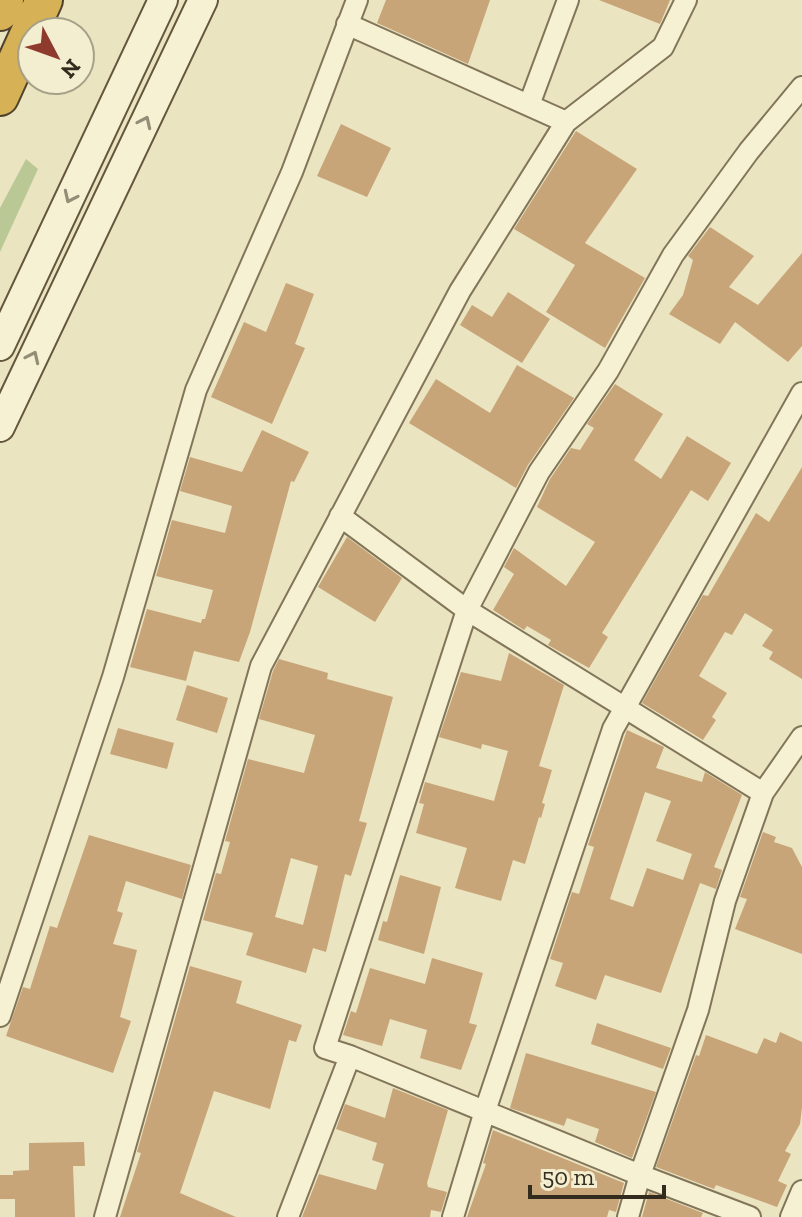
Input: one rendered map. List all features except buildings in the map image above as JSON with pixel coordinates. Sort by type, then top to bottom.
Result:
[{"type":"highway","points":[[0,12],[5,0]]},
{"type":"highway","points":[[0,97],[44,0]]},
{"type":"main road","points":[[0,346],[163,0]]},
{"type":"main road","points":[[0,427],[203,0]]},
{"type":"street","points":[[0,1016],[113,677],[196,390],[292,172],[357,0]]},
{"type":"street","points":[[529,105],[568,0]]},
{"type":"street","points":[[105,1217],[261,666],[460,291],[566,122],[663,47],[686,0]]},
{"type":"street","points":[[347,24],[566,122]]},
{"type":"street","points":[[750,1217],[325,1048],[467,610],[539,472],[608,371],[673,255],[749,151],[802,87]]},
{"type":"street","points":[[453,1217],[485,1111],[613,729],[802,393]]},
{"type":"street","points":[[340,516],[467,610],[763,793]]},
{"type":"street","points":[[628,1217],[698,1010],[725,901],[763,793],[802,737]]},
{"type":"street","points":[[288,1217],[350,1056]]},
{"type":"street","points":[[791,1217],[802,1191]]},
{"type":"green space","points":[[26,159],[38,169],[0,252],[0,208]]}]
